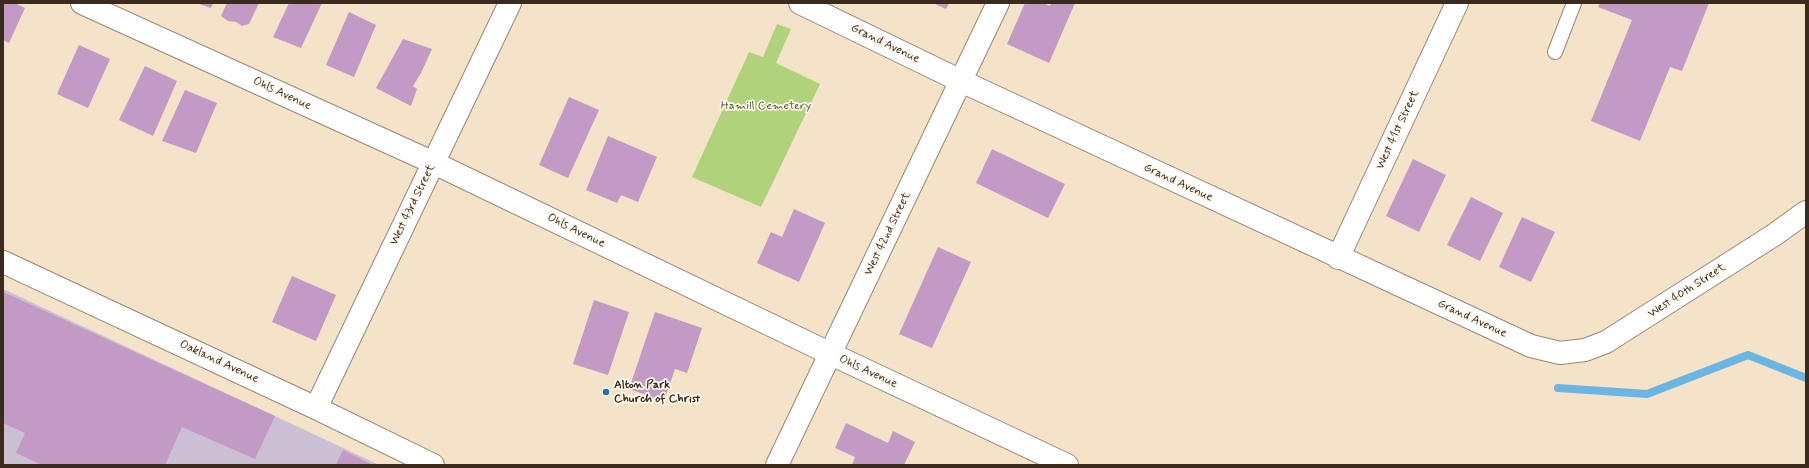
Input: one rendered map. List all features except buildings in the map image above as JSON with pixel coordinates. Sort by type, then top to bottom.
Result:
[{"type":"street","name":"Ohls Avenue","points":[[82,3],[434,163],[831,354],[1067,465]]},
{"type":"street","name":"West 43rd Street","points":[[316,408],[510,3]]},
{"type":"street","name":"Grand Avenue","points":[[800,3],[1338,258],[1531,346],[1560,353]]},
{"type":"street","name":"West 42nd Street","points":[[777,465],[998,3]]},
{"type":"street","name":"West 41st Street","points":[[1338,258],[1458,3]]},
{"type":"street","name":"West 40th Street","points":[[1560,353],[1585,350],[1606,342],[1774,235],[1806,212]]},
{"type":"street","name":"Oakland Avenue","points":[[3,262],[316,408],[433,465]]},
{"type":"lane","points":[[1555,52],[1574,3]]},
{"type":"shaded area","points":[[3,289],[341,447],[379,465],[3,465]]},
{"type":"green space","name":"Hamill Cemetery","points":[[777,24],[791,29],[776,63],[820,84],[761,207],[692,177],[749,52],[763,57]]},
{"type":"waterway","points":[[1558,388],[1647,394],[1748,355],[1806,378]]},
{"type":"place","name":"Alton Park Church of Christ","points":[[606,392]]}]
